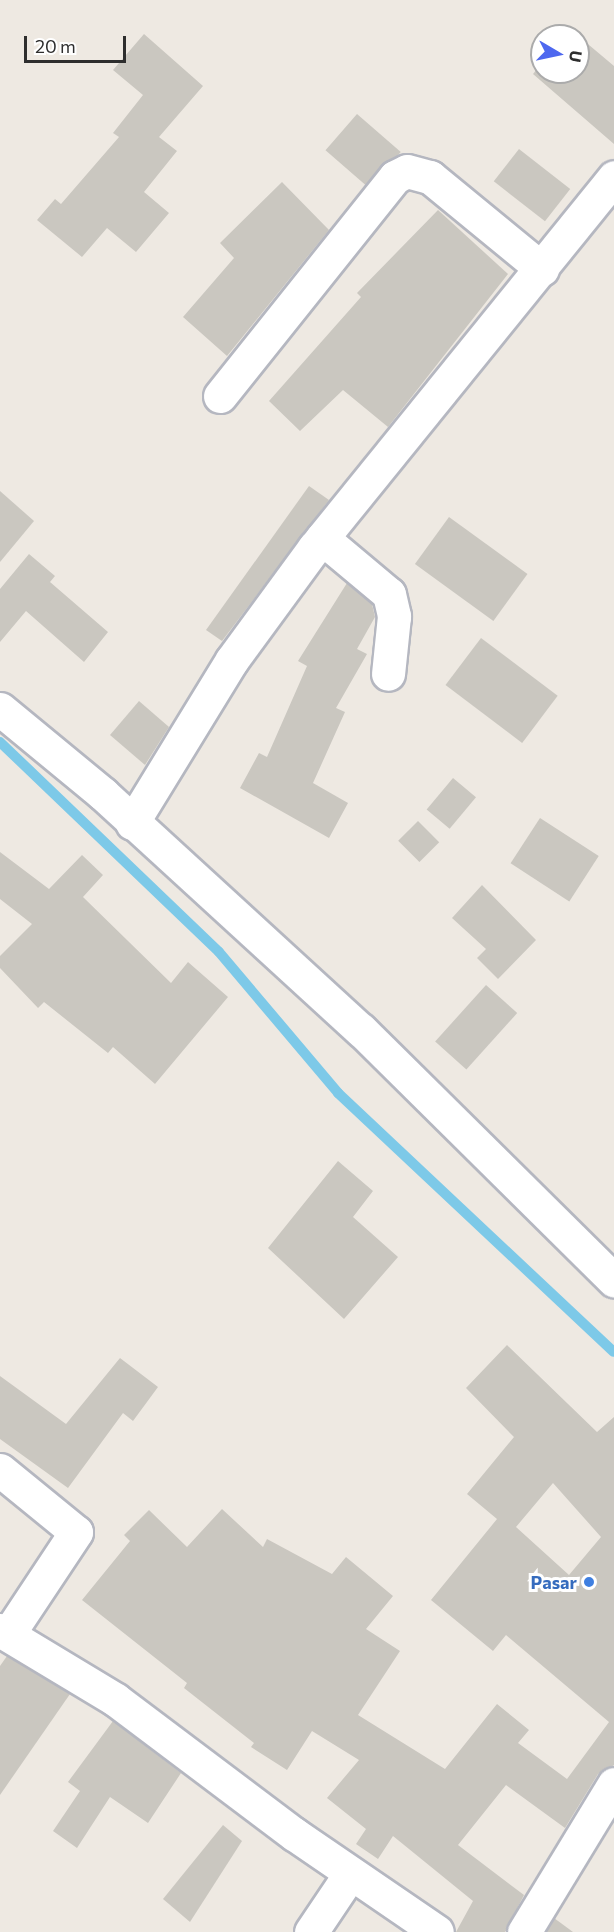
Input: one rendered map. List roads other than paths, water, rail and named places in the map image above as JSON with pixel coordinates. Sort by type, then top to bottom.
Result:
[{"type":"street","points":[[220,396],[395,177],[407,171],[430,177],[542,269]]},
{"type":"street","points":[[132,823],[150,802],[232,660],[321,538],[542,269],[614,177]]},
{"type":"street","points":[[321,538],[389,594],[394,616],[388,674]]},
{"type":"street","points":[[0,709],[132,823],[361,1030],[614,1280]]},
{"type":"street","points":[[0,1470],[76,1532],[4,1632],[116,1700],[350,1874],[437,1932]]},
{"type":"street","points":[[524,1932],[614,1784]]},
{"type":"street","points":[[311,1932],[350,1874]]},
{"type":"waterway","points":[[0,742],[219,952],[338,1093],[614,1352]]},
{"type":"place","name":"Pasar","points":[[589,1582]]}]
